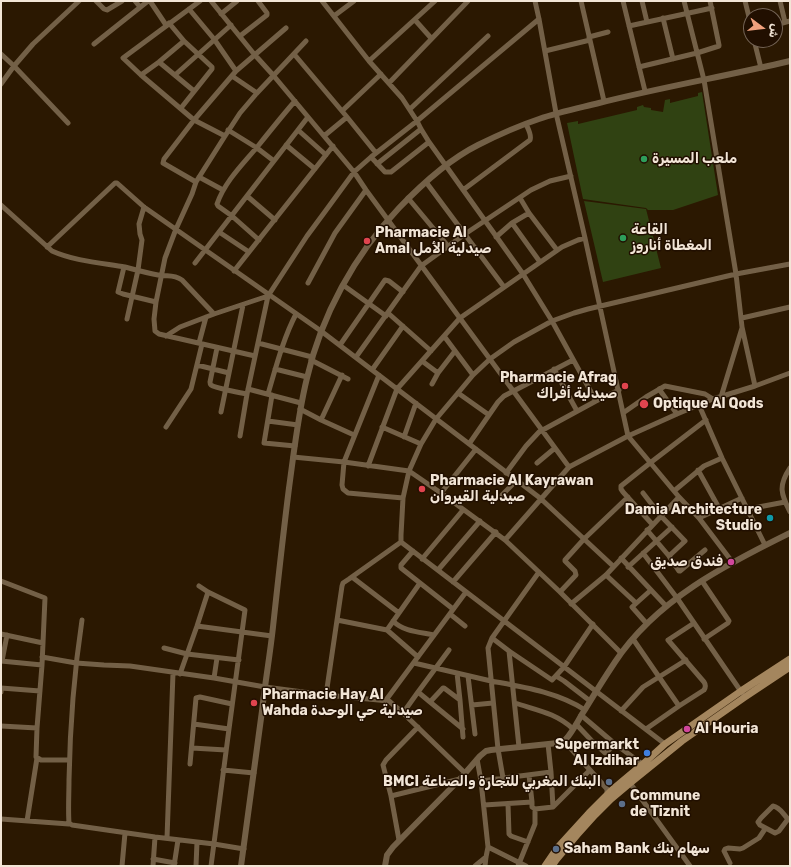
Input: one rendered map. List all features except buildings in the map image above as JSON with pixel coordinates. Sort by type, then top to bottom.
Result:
[{"type":"main road","points":[[777,672],[790,659]]},
{"type":"main road","points":[[544,866],[570,833],[610,793],[680,738],[777,672],[790,667]]},
{"type":"main road","points":[[552,866],[610,793],[630,783],[665,744],[680,738]]},
{"type":"street","points":[[1,84],[33,44],[79,1]]},
{"type":"street","points":[[96,1],[107,10],[122,1]]},
{"type":"street","points":[[135,1],[140,7]]},
{"type":"street","points":[[94,44],[149,1],[184,41],[212,67],[211,71],[181,108]]},
{"type":"street","points":[[200,1],[123,58],[194,120],[224,136]]},
{"type":"street","points":[[211,1],[354,172],[421,266],[569,467]]},
{"type":"street","points":[[221,14],[237,1]]},
{"type":"street","points":[[240,36],[267,15],[258,1]]},
{"type":"street","points":[[322,1],[369,61],[410,109],[429,142],[522,274],[552,321],[596,401]]},
{"type":"street","points":[[334,16],[354,1]]},
{"type":"street","points":[[369,61],[435,1]]},
{"type":"street","points":[[389,83],[468,1]]},
{"type":"street","points":[[535,1],[556,113],[586,238],[628,436],[674,491],[699,518],[733,562]]},
{"type":"street","points":[[581,1],[604,101]]},
{"type":"street","points":[[623,1],[645,91]]},
{"type":"street","points":[[642,1],[647,22]]},
{"type":"street","points":[[684,1],[704,80],[736,274],[742,327],[754,386]]},
{"type":"street","points":[[639,67],[718,47],[719,45],[710,1]]},
{"type":"street","points":[[780,1],[788,22]]},
{"type":"street","points":[[629,26],[712,8]]},
{"type":"street","points":[[189,9],[214,39],[236,71]]},
{"type":"street","points":[[663,18],[673,58]]},
{"type":"street","points":[[240,436],[268,296],[307,236],[354,172],[539,19]]},
{"type":"street","points":[[415,20],[431,38]]},
{"type":"street","points":[[175,75],[231,25]]},
{"type":"street","points":[[196,182],[162,162],[194,120],[236,71],[286,28]]},
{"type":"street","points":[[545,51],[608,32]]},
{"type":"street","points":[[410,109],[488,36]]},
{"type":"street","points":[[141,75],[184,41]]},
{"type":"street","points":[[255,356],[159,334],[154,331],[156,302],[165,258],[196,182],[240,112],[306,41]]},
{"type":"street","points":[[756,48],[760,68]]},
{"type":"street","points":[[1,54],[68,123]]},
{"type":"street","points":[[294,54],[376,153]]},
{"type":"street","points":[[241,866],[272,636],[295,446],[307,377],[321,331],[343,285],[372,240],[408,198],[446,166],[476,146],[526,124],[556,113],[645,91],[790,61]]},
{"type":"street","points":[[159,62],[194,91]]},
{"type":"street","points":[[342,111],[381,74]]},
{"type":"street","points":[[232,76],[257,93]]},
{"type":"street","points":[[259,240],[217,204],[234,173],[257,148],[295,101]]},
{"type":"street","points":[[195,264],[308,117]]},
{"type":"street","points":[[324,136],[347,117]]},
{"type":"street","points":[[463,190],[530,140],[530,134],[526,124]]},
{"type":"street","points":[[377,164],[421,129]]},
{"type":"street","points":[[228,130],[257,148],[274,161]]},
{"type":"street","points":[[298,130],[326,155]]},
{"type":"street","points":[[371,157],[385,172],[391,172],[429,142]]},
{"type":"street","points":[[286,145],[315,169]]},
{"type":"street","points":[[234,271],[333,146]]},
{"type":"street","points":[[356,357],[421,266],[465,234],[531,190],[550,180],[571,176]]},
{"type":"street","points":[[199,177],[224,190]]},
{"type":"street","points":[[426,182],[504,287]]},
{"type":"street","points":[[47,247],[117,183],[144,207],[268,296],[321,331],[517,480],[540,498],[613,566]]},
{"type":"street","points":[[308,284],[335,233],[366,190]]},
{"type":"street","points":[[247,196],[275,220]]},
{"type":"street","points":[[408,198],[448,246]]},
{"type":"street","points":[[520,198],[529,213],[557,250]]},
{"type":"street","points":[[1,205],[52,251],[58,254],[161,276],[174,276],[182,280],[214,314]]},
{"type":"street","points":[[127,319],[138,270],[142,240],[139,224],[144,207]]},
{"type":"street","points":[[496,237],[512,223],[529,213]]},
{"type":"street","points":[[512,223],[540,262]]},
{"type":"street","points":[[219,232],[249,252]]},
{"type":"street","points":[[368,466],[397,389],[460,318],[557,250],[569,243],[586,238]]},
{"type":"street","points":[[401,542],[403,498],[409,471],[421,444],[436,419],[473,375],[490,359],[514,342],[552,321],[574,313],[736,274],[790,264]]},
{"type":"street","points":[[124,267],[118,291],[119,293],[156,302]]},
{"type":"street","points":[[340,345],[385,280],[389,281],[403,292]]},
{"type":"street","points":[[343,285],[387,314],[431,351]]},
{"type":"street","points":[[166,336],[180,327],[268,296]]},
{"type":"street","points":[[221,412],[243,305]]},
{"type":"street","points":[[742,318],[788,308]]},
{"type":"street","points":[[295,446],[264,443],[275,369],[287,332],[296,314]]},
{"type":"street","points":[[166,427],[191,389],[206,317]]},
{"type":"street","points":[[372,370],[403,326]]},
{"type":"street","points":[[720,397],[742,327]]},
{"type":"street","points":[[444,336],[473,375]]},
{"type":"street","points":[[258,343],[312,359],[348,379]]},
{"type":"street","points":[[218,348],[212,369],[210,382],[212,386],[270,395],[301,406],[321,420],[354,435]]},
{"type":"street","points":[[432,384],[438,373],[455,351]]},
{"type":"street","points":[[469,444],[501,398],[573,360]]},
{"type":"street","points":[[422,362],[438,373]]},
{"type":"street","points":[[197,365],[229,373]]},
{"type":"street","points":[[275,369],[307,377]]},
{"type":"street","points":[[554,370],[577,411]]},
{"type":"street","points":[[505,540],[540,498],[569,467],[628,436],[677,414],[720,397],[790,373]]},
{"type":"street","points":[[379,375],[344,462],[342,485],[343,489],[348,493],[403,498]]},
{"type":"street","points":[[321,420],[342,376]]},
{"type":"street","points":[[623,414],[665,386],[706,394],[713,400]]},
{"type":"street","points":[[659,389],[677,414]]},
{"type":"street","points":[[506,472],[526,446],[542,430],[619,390]]},
{"type":"street","points":[[458,392],[489,415]]},
{"type":"street","points":[[404,437],[416,404]]},
{"type":"street","points":[[699,405],[722,458],[765,545]]},
{"type":"street","points":[[652,524],[621,489],[621,486],[706,420]]},
{"type":"street","points":[[268,421],[298,425]]},
{"type":"street","points":[[382,427],[421,444]]},
{"type":"street","points":[[536,463],[555,448]]},
{"type":"street","points":[[441,493],[476,449]]},
{"type":"street","points":[[294,457],[409,471],[496,532],[560,592],[621,653]]},
{"type":"street","points":[[674,491],[698,470],[722,458]]},
{"type":"street","points":[[790,468],[785,475],[782,488],[782,496],[790,512]]},
{"type":"street","points":[[698,470],[719,508]]},
{"type":"street","points":[[502,495],[517,480]]},
{"type":"street","points":[[643,493],[660,515],[685,542],[669,556]]},
{"type":"street","points":[[571,604],[606,575],[679,496]]},
{"type":"street","points":[[560,592],[576,575],[565,561],[584,539],[628,497]]},
{"type":"street","points":[[699,518],[742,498]]},
{"type":"street","points":[[748,509],[785,502]]},
{"type":"street","points":[[422,559],[463,510]]},
{"type":"street","points":[[438,570],[480,521]]},
{"type":"street","points":[[628,567],[672,527]]},
{"type":"street","points":[[647,530],[680,571],[705,550]]},
{"type":"street","points":[[453,582],[496,532]]},
{"type":"street","points":[[385,866],[387,855],[399,840],[486,751],[558,744],[564,741],[621,653],[647,624],[666,606],[733,562],[790,533]]},
{"type":"street","points":[[401,542],[665,744]]},
{"type":"street","points":[[326,695],[343,583],[401,542]]},
{"type":"street","points":[[413,551],[400,568],[420,584],[465,626]]},
{"type":"street","points":[[643,554],[677,598],[743,694]]},
{"type":"street","points":[[621,558],[666,606]]},
{"type":"street","points":[[503,778],[498,749],[488,648],[492,638],[539,572]]},
{"type":"street","points":[[606,575],[636,603]]},
{"type":"street","points":[[352,577],[399,613]]},
{"type":"street","points":[[1,581],[45,598],[37,728],[37,758],[28,821]]},
{"type":"street","points":[[702,581],[729,621],[704,639]]},
{"type":"street","points":[[387,630],[420,584]]},
{"type":"street","points":[[199,586],[245,610],[223,770],[212,866]]},
{"type":"street","points":[[647,624],[632,608],[651,590]]},
{"type":"street","points":[[180,674],[208,592]]},
{"type":"street","points":[[386,700],[466,592]]},
{"type":"street","points":[[69,824],[69,760],[76,663],[82,620]]},
{"type":"street","points":[[337,620],[387,630],[418,657]]},
{"type":"street","points":[[394,621],[398,626],[405,629],[434,635]]},
{"type":"street","points":[[646,729],[704,690],[706,685],[704,682],[668,640],[694,623]]},
{"type":"street","points":[[492,638],[509,651],[553,679],[564,667],[593,624]]},
{"type":"street","points":[[197,626],[272,636]]},
{"type":"street","points":[[1,634],[43,643]]},
{"type":"street","points":[[7,635],[1,661],[42,665]]},
{"type":"street","points":[[633,639],[679,706]]},
{"type":"street","points":[[164,648],[187,654],[239,660]]},
{"type":"street","points":[[403,712],[449,650]]},
{"type":"street","points":[[509,651],[519,747]]},
{"type":"street","points":[[42,657],[76,663],[130,666],[326,695],[386,700],[403,712],[465,773]]},
{"type":"street","points":[[214,678],[217,658]]},
{"type":"street","points":[[621,711],[640,690],[686,660]]},
{"type":"street","points":[[414,663],[513,685],[561,698],[576,704],[585,710]]},
{"type":"street","points":[[167,838],[173,673]]},
{"type":"street","points":[[457,673],[463,737]]},
{"type":"street","points":[[468,676],[476,734]]},
{"type":"street","points":[[556,676],[590,701]]},
{"type":"street","points":[[1,692],[1,688],[40,691]]},
{"type":"street","points":[[430,702],[443,688],[460,700]]},
{"type":"street","points":[[418,692],[463,729]]},
{"type":"street","points":[[190,764],[196,697],[232,704]]},
{"type":"street","points":[[472,705],[493,703]]},
{"type":"street","points":[[515,703],[554,715],[574,727],[605,753],[615,744]]},
{"type":"street","points":[[581,716],[615,744],[646,766]]},
{"type":"street","points":[[194,724],[229,729]]},
{"type":"street","points":[[1,726],[37,728]]},
{"type":"street","points":[[399,840],[391,796],[383,767],[384,762],[418,727]]},
{"type":"street","points":[[564,741],[610,793]]},
{"type":"street","points":[[548,744],[553,807]]},
{"type":"street","points":[[192,748],[226,750]]},
{"type":"street","points":[[37,758],[41,760],[69,760]]},
{"type":"street","points":[[477,759],[482,780],[488,847],[485,866]]},
{"type":"street","points":[[223,770],[254,773]]},
{"type":"street","points":[[535,809],[553,807],[590,770]]},
{"type":"street","points":[[482,780],[551,772]]},
{"type":"street","points":[[518,864],[535,824],[535,809],[532,807],[529,775]]},
{"type":"street","points":[[391,796],[460,779]]},
{"type":"street","points":[[630,783],[690,866]]},
{"type":"street","points":[[484,805],[532,802]]},
{"type":"street","points":[[508,804],[509,834],[528,842]]},
{"type":"street","points":[[772,806],[780,809],[789,820],[776,833],[765,829],[759,824],[758,821],[772,806]]},
{"type":"street","points":[[1,819],[69,824],[244,849]]},
{"type":"street","points":[[730,863],[724,853],[725,849],[743,848],[759,838],[765,829]]},
{"type":"street","points":[[122,866],[125,833]]},
{"type":"street","points":[[153,866],[155,837]]},
{"type":"street","points":[[153,859],[175,865],[178,840]]},
{"type":"street","points":[[196,866],[197,842]]},
{"type":"street","points":[[488,847],[518,864],[526,866]]},
{"type":"street","points":[[475,866],[486,857]]},
{"type":"green space","name":"ملعب المسيرة","points":[[702,92],[718,195],[673,210],[648,210],[646,208],[583,199],[567,123],[578,121],[578,124],[637,110],[637,107],[643,105],[644,107],[651,108],[651,110],[663,112],[665,100],[670,99],[670,103],[698,96],[698,93]]},
{"type":"green space","name":"القاعة المغطاة أناروز","points":[[584,201],[646,209],[661,268],[603,282]]},
{"type":"place","name":"ملعب المسيرة","points":[[644,159]]},
{"type":"place","name":"القاعة المغطاة أناروز","points":[[623,238]]},
{"type":"place","name":"Pharmacie Al Amal صيدلية الأمل","points":[[367,241]]},
{"type":"place","name":"Pharmacie Afrag صيدلية أفراك","points":[[625,386]]},
{"type":"place","name":"Optique Al Qods","points":[[644,404]]},
{"type":"place","name":"Pharmacie Al Kayrawan صيدلية القيروان","points":[[422,489]]},
{"type":"place","name":"Damia Architecture Studio","points":[[770,518]]},
{"type":"place","name":"فندق صديق","points":[[731,562]]},
{"type":"place","name":"Pharmacie Hay Al Wahda صيدلية حي الوحدة","points":[[254,703]]},
{"type":"place","name":"Al Houria","points":[[687,729]]},
{"type":"place","name":"Supermarkt Al Izdihar","points":[[647,753]]},
{"type":"place","name":"BMCI البنك المغربي للتجارة والصناعة","points":[[609,782]]},
{"type":"place","name":"Commune de Tiznit","points":[[622,804]]},
{"type":"place","name":"Saham Bank سهام بنك","points":[[556,849]]}]
